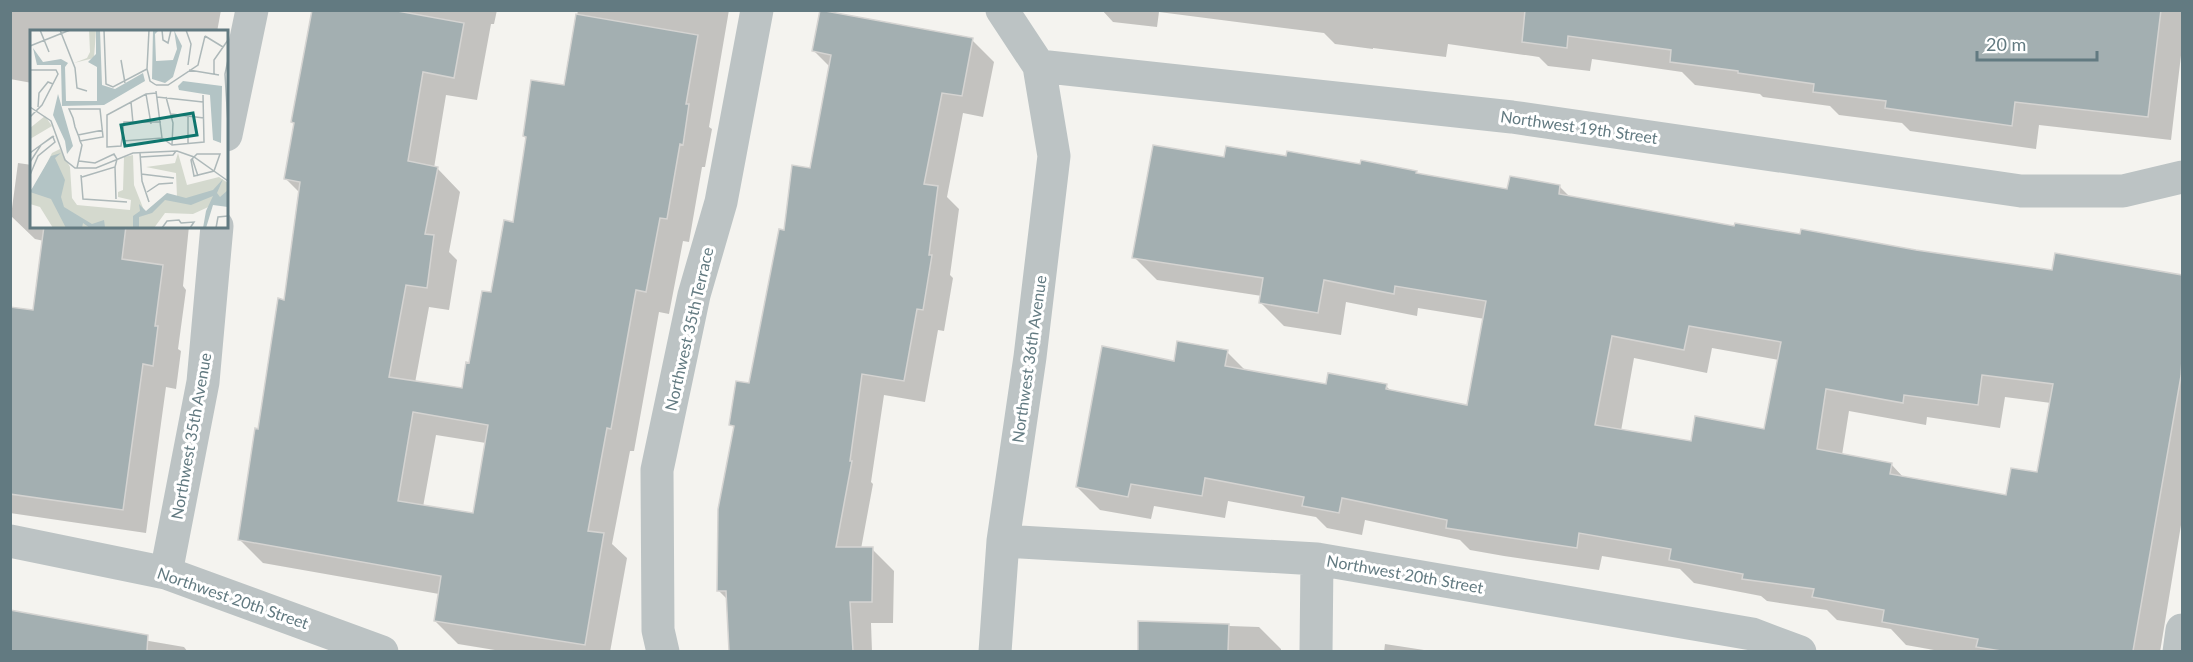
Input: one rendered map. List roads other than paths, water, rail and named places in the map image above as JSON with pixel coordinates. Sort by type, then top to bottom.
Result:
[{"type":"street","points":[[228,125],[252,10]]},
{"type":"street","name":"Northwest 35th Terrace","points":[[663,651],[658,630],[657,470],[694,295],[721,202],[757,10]]},
{"type":"street","points":[[1002,10],[1039,66]]},
{"type":"street","name":"Northwest 19th Street","points":[[1039,66],[1512,117],[2021,191],[2123,191],[2182,177]]},
{"type":"street","name":"Northwest 36th Avenue","points":[[994,651],[1003,541],[1030,357],[1054,156],[1039,66]]},
{"type":"street","name":"Northwest 35th Avenue","points":[[166,573],[202,382],[217,228]]},
{"type":"street","name":"Northwest 20th Street","points":[[10,541],[166,573],[382,651]]},
{"type":"street","name":"Northwest 20th Street","points":[[1003,541],[1317,559],[1752,634],[1800,651]]},
{"type":"street","points":[[1316,651],[1317,559]]},
{"type":"street","points":[[2179,651],[2182,630]]}]
